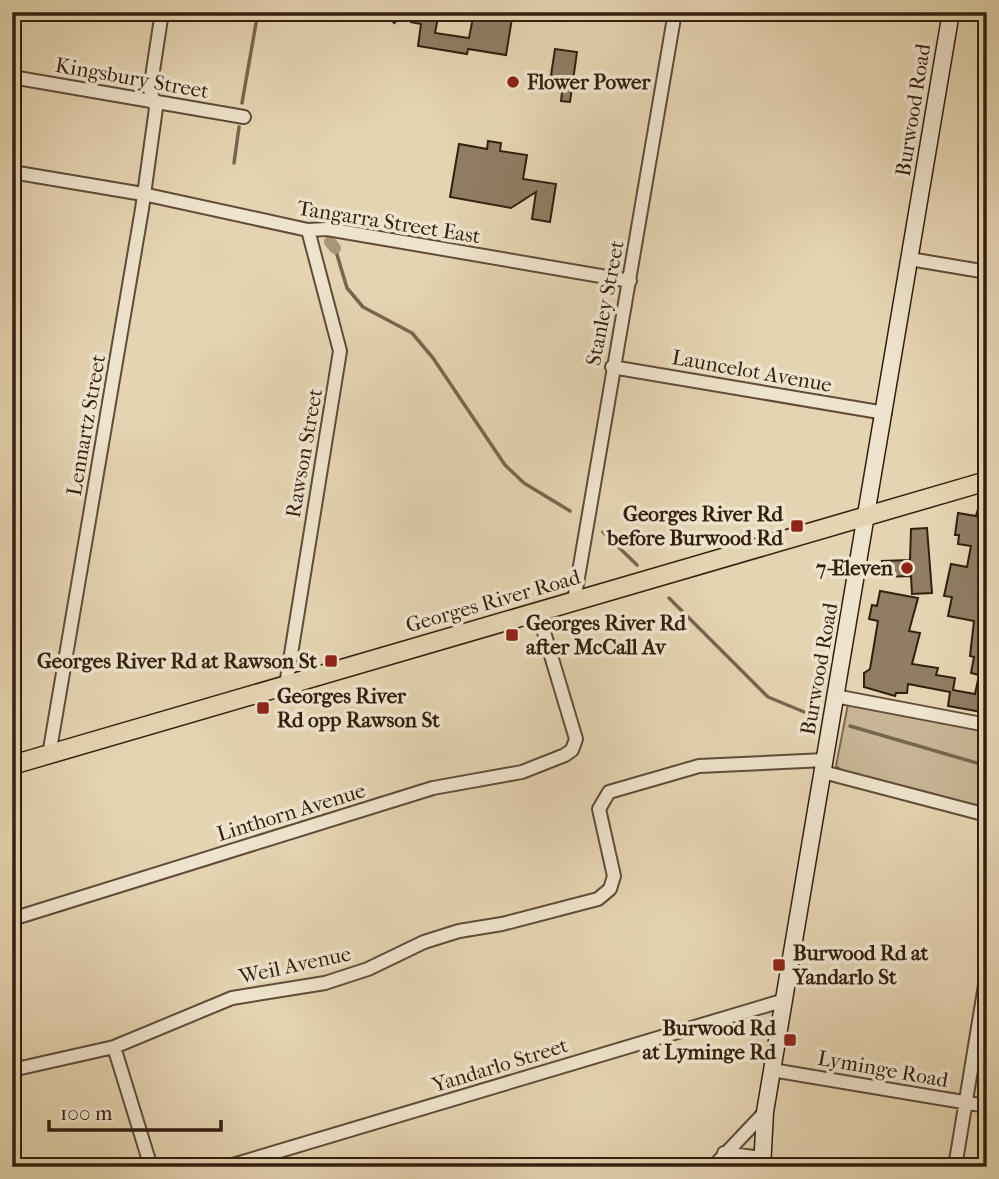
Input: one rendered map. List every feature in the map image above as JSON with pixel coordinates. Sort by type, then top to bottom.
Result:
[{"type":"main road","name":"Burwood Road","points":[[762,1162],[765,1112],[951,12]]},
{"type":"main road","name":"Georges River Road","points":[[12,765],[987,481]]},
{"type":"street","name":"Lennartz Street","points":[[49,755],[143,194],[156,101],[150,90],[162,12]]},
{"type":"street","name":"Stanley Street","points":[[574,601],[675,12]]},
{"type":"street","name":"Kingsbury Street","points":[[12,77],[244,117]]},
{"type":"street","name":"Tangarra Street East","points":[[12,172],[143,194],[308,230],[327,229],[630,281]]},
{"type":"street","name":"Rawson Street","points":[[285,685],[340,351],[308,230]]},
{"type":"street","points":[[910,258],[987,272]]},
{"type":"street","name":"Launcelot Avenue","points":[[612,367],[885,413]]},
{"type":"street","name":"Linthorn Avenue","points":[[12,919],[433,788],[484,781],[532,768],[565,755],[572,750],[576,740],[538,612]]},
{"type":"street","points":[[835,696],[987,725]]},
{"type":"street","name":"Weil Avenue","points":[[12,1070],[114,1047],[232,998],[325,983],[368,969],[447,934],[568,909],[598,899],[610,889],[614,876],[599,809],[609,792],[699,766],[824,766]]},
{"type":"street","points":[[824,766],[987,815]]},
{"type":"street","points":[[955,1167],[987,973]]},
{"type":"street","name":"Yandarlo Street","points":[[226,1167],[785,1000]]},
{"type":"street","points":[[114,1047],[151,1167]]},
{"type":"street","name":"Lyminge Road","points":[[772,1070],[987,1106]]},
{"type":"street","points":[[713,1167],[765,1112]]},
{"type":"street","points":[[724,1153],[762,1162]]},
{"type":"shaded area","points":[[848,704],[987,729],[987,809],[842,770],[836,766]]},
{"type":"building","points":[[387,12],[439,12],[435,33],[469,38],[474,12],[513,12],[506,55],[468,49],[467,54],[418,46],[421,24],[411,22],[406,14],[394,23]]},
{"type":"building","points":[[555,49],[577,52],[570,102],[561,101],[563,83],[553,81],[554,76],[551,75]]},
{"type":"building","points":[[488,141],[501,143],[500,151],[527,155],[523,179],[556,184],[550,222],[532,219],[536,192],[511,208],[450,197],[459,144],[487,149]]},
{"type":"building","points":[[978,509],[987,511],[980,575],[987,576],[987,713],[948,706],[950,692],[908,684],[907,693],[896,693],[895,696],[864,687],[864,673],[870,669],[878,621],[869,619],[872,605],[877,606],[880,591],[918,598],[909,631],[920,633],[912,664],[938,668],[936,675],[955,678],[953,690],[975,694],[979,675],[971,673],[974,657],[970,656],[974,621],[948,616],[952,597],[944,596],[951,564],[967,567],[971,546],[958,544],[959,535],[955,535],[958,513],[976,516]]},
{"type":"building","name":"7-Eleven","points":[[927,528],[932,593],[912,594],[911,576],[883,577],[882,561],[910,560],[911,529]]},
{"type":"waterway","points":[[242,103],[258,12]]},
{"type":"waterway","points":[[234,163],[239,127]]},
{"type":"waterway","points":[[330,242],[335,248]]},
{"type":"waterway","points":[[335,248],[347,288],[363,307],[412,333],[433,358],[505,465],[524,483],[570,511]]},
{"type":"waterway","points":[[603,532],[637,565]]},
{"type":"waterway","points":[[669,598],[768,697],[814,716]]},
{"type":"waterway","points":[[850,726],[987,766]]},
{"type":"place","name":"Flower Power","points":[[513,82]]},
{"type":"place","name":"Georges River Rd before Burwood Rd","points":[[797,526]]},
{"type":"place","name":"7-Eleven","points":[[907,568]]},
{"type":"place","name":"Georges River Rd after McCall Av","points":[[512,635]]},
{"type":"place","name":"Georges River Rd at Rawson St","points":[[331,661]]},
{"type":"place","name":"Georges River Rd opp Rawson St","points":[[263,708]]},
{"type":"place","name":"Burwood Rd at Yandarlo St","points":[[779,965]]},
{"type":"place","name":"Burwood Rd at Lyminge Rd","points":[[790,1040]]}]
